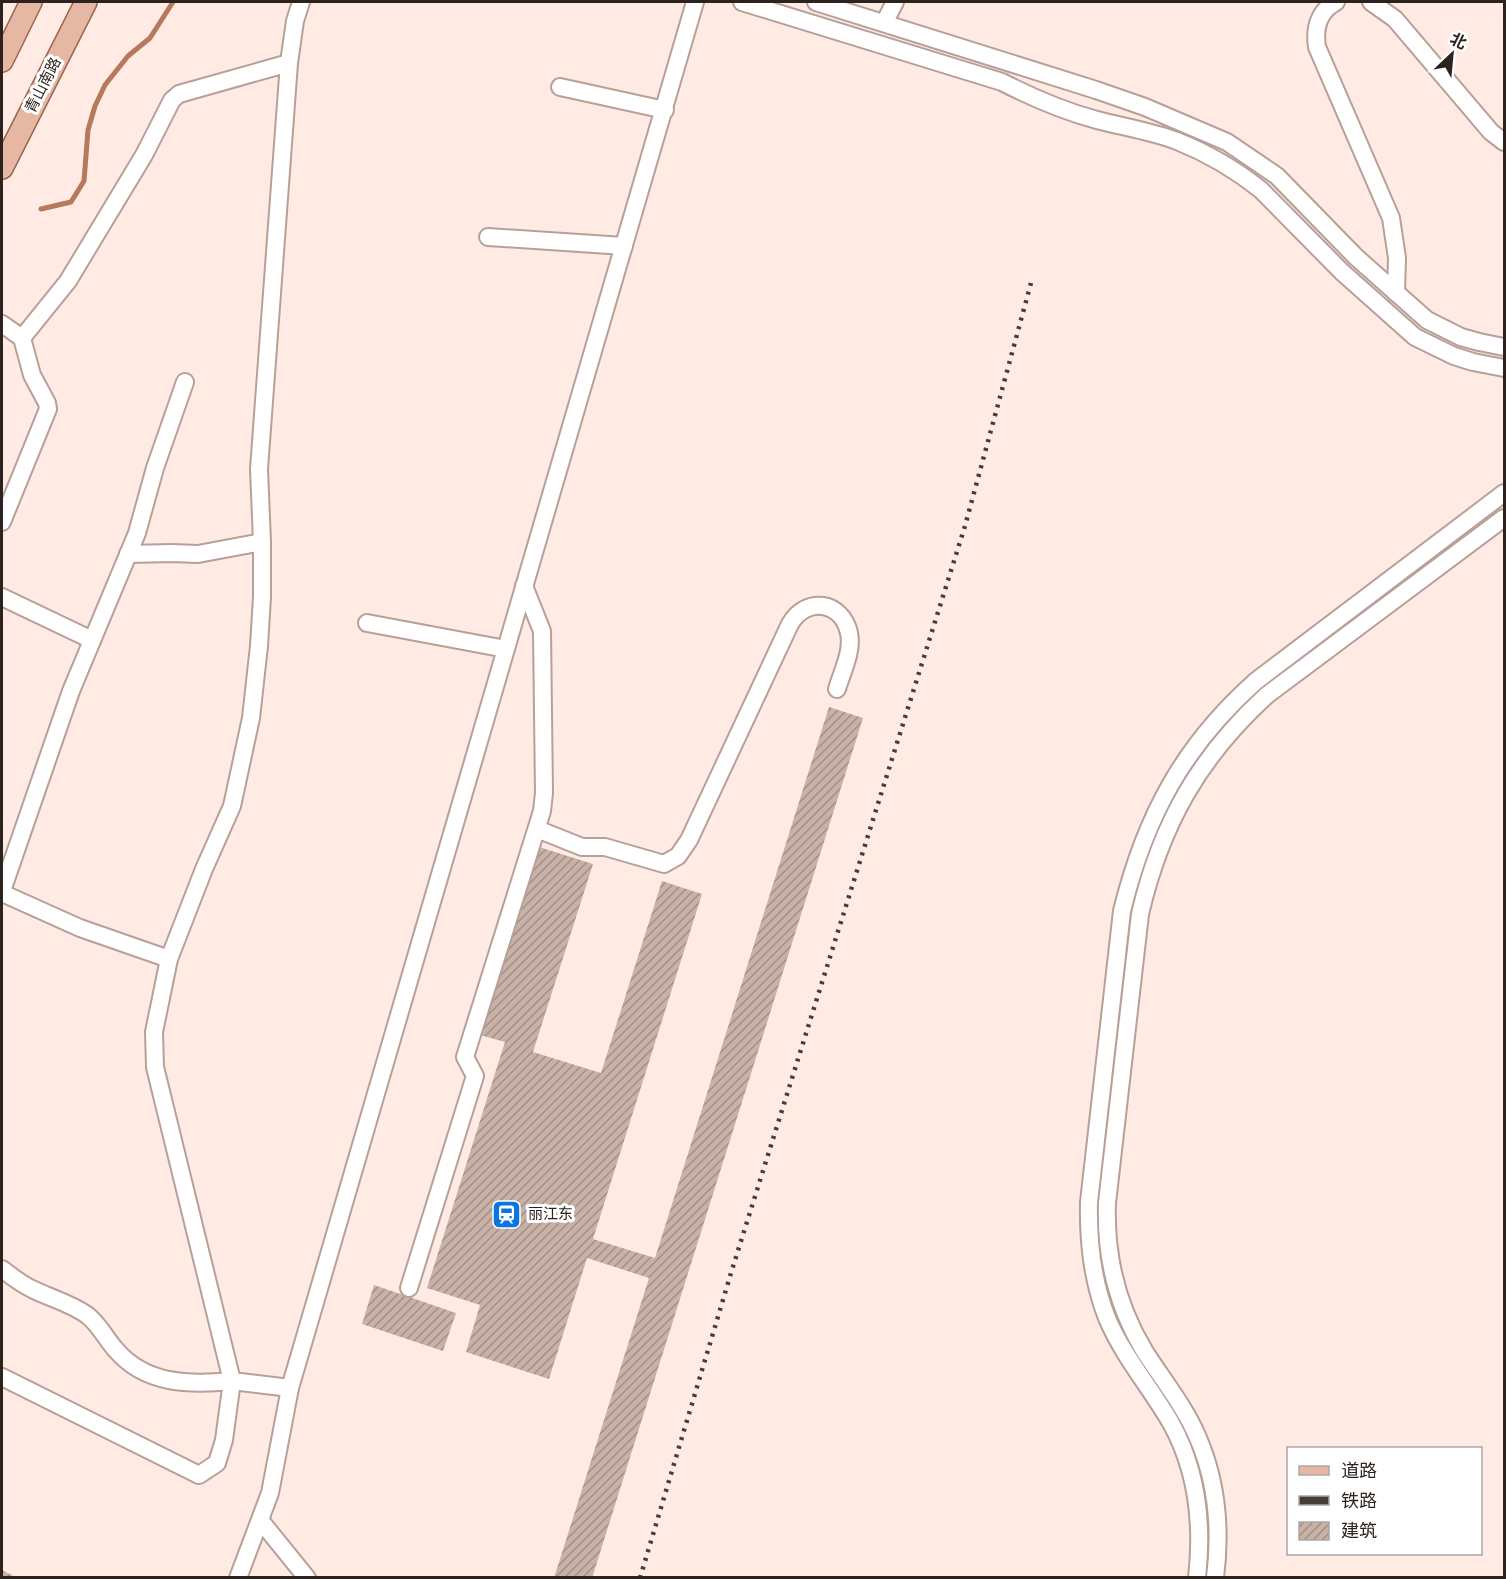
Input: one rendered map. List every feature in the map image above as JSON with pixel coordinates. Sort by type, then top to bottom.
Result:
[{"type":"main road","points":[[2,61],[31,2]]},
{"type":"main road","name":"青山南路","points":[[2,168],[86,2]]},
{"type":"street","points":[[2,1377],[199,1475],[217,1463],[224,1440],[232,1381],[155,1067],[154,1032],[169,959],[204,869],[232,806],[251,718],[259,646],[262,542],[259,469],[289,63],[295,21],[301,2]]},
{"type":"street","points":[[238,1578],[270,1493],[290,1388],[695,2]]},
{"type":"street","points":[[742,2],[1002,82],[1041,102],[1096,120],[1151,132],[1205,154],[1246,178],[1261,190],[1342,272],[1415,337],[1454,356],[1504,368]]},
{"type":"street","points":[[816,2],[1096,90],[1145,107],[1227,142],[1276,176],[1316,218],[1427,320],[1443,329],[1479,342],[1504,347]]},
{"type":"street","points":[[884,23],[895,2]]},
{"type":"street","points":[[1336,2],[1325,10],[1317,24],[1317,47],[1391,218],[1397,258],[1395,293]]},
{"type":"street","points":[[1371,2],[1395,19],[1491,132],[1504,142]]},
{"type":"street","points":[[22,338],[68,281],[144,155],[172,100],[179,94],[289,63]]},
{"type":"street","points":[[560,87],[665,110]]},
{"type":"street","points":[[488,237],[624,246]]},
{"type":"street","points":[[2,324],[22,338],[30,369],[48,409],[2,522]]},
{"type":"street","points":[[169,959],[80,928],[2,892],[71,691],[136,533],[155,468],[185,382]]},
{"type":"street","points":[[1197,1578],[1200,1527],[1195,1489],[1189,1467],[1171,1423],[1130,1362],[1114,1333],[1099,1294],[1089,1247],[1089,1202],[1122,911],[1128,883],[1146,831],[1169,784],[1198,741],[1228,706],[1256,681],[1504,493]]},
{"type":"street","points":[[1215,1578],[1218,1526],[1207,1461],[1186,1414],[1129,1322],[1116,1289],[1107,1246],[1107,1203],[1140,914],[1146,888],[1163,838],[1185,793],[1212,752],[1248,713],[1267,695],[1504,518]]},
{"type":"street","points":[[128,554],[198,554],[262,542]]},
{"type":"street","points":[[410,1288],[475,1076],[465,1057],[542,812],[544,793],[542,631],[524,586]]},
{"type":"street","points":[[2,597],[92,640]]},
{"type":"street","points":[[537,829],[582,848],[605,847],[664,864],[678,856],[689,840],[790,624],[799,612],[806,608],[822,605],[830,608],[843,619],[847,626],[849,648],[837,689]]},
{"type":"street","points":[[368,623],[506,649]]},
{"type":"street","points":[[2,1269],[30,1288],[73,1306],[88,1316],[118,1352],[146,1372],[162,1379],[200,1384],[232,1381],[290,1388]]},
{"type":"street","points":[[260,1520],[307,1578]]},
{"type":"building","points":[[829,707],[863,718],[592,1578],[554,1578],[649,1278],[587,1258],[549,1379],[466,1352],[480,1305],[427,1288],[505,1042],[480,1035],[539,847],[593,864],[533,1052],[601,1073],[662,881],[702,894],[593,1239],[655,1258]]},
{"type":"building","points":[[374,1285],[456,1313],[443,1351],[362,1324]]},
{"type":"building","points":[[2,1570],[17,1578],[2,1578]]},
{"type":"waterway","points":[[41,209],[71,202],[84,181],[88,130],[95,106],[105,85],[128,56],[150,38],[173,2]]},
{"type":"railway","points":[[640,1578],[731,1273],[965,526],[1031,283]]},
{"type":"place","name":"丽江东","points":[[507,1214]]}]
